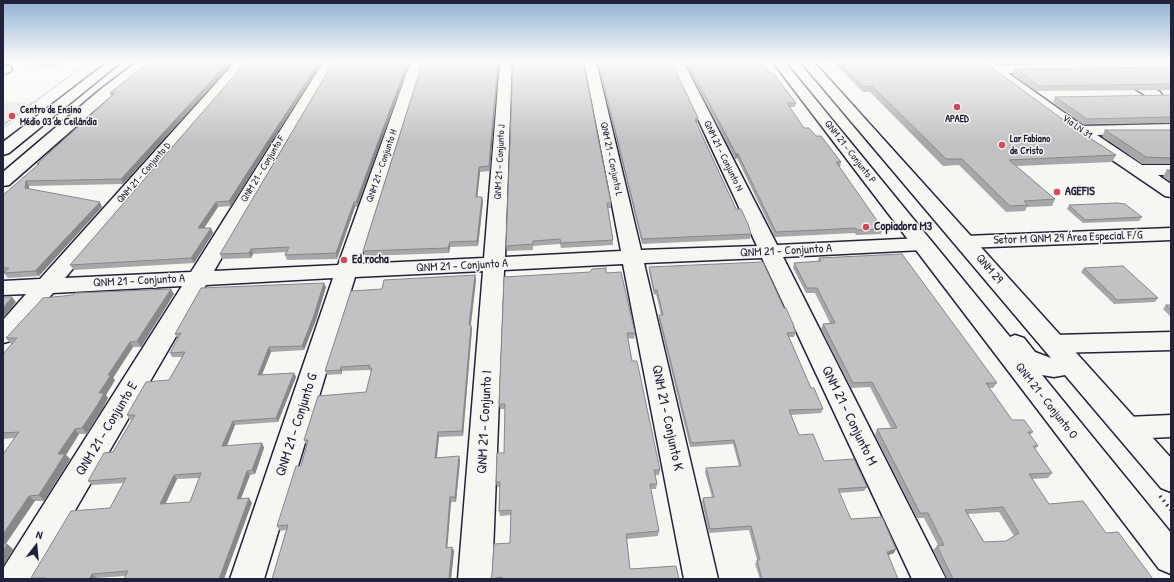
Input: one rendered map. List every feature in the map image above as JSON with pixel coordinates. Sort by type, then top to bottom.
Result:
[{"type":"street","name":"QNM 21 - Conjunto D","points":[[3,334],[218,88]]},
{"type":"street","name":"QNM 21 - Conjunto F","points":[[197,278],[313,88]]},
{"type":"street","name":"QNM 21 - Conjunto H","points":[[346,271],[408,88]]},
{"type":"street","name":"QNM 21 - Conjunto J","points":[[494,264],[504,88]]},
{"type":"street","name":"QNM 21 - Conjunto L","points":[[596,88],[633,257]]},
{"type":"street","name":"QNM 21 - Conjunto N","points":[[690,88],[769,252]]},
{"type":"street","name":"QNM 21 - Conjunto P","points":[[800,88],[924,246]]},
{"type":"street","name":"QNM 29","points":[[830,88],[1171,479]]},
{"type":"street","name":"Via LN 31","points":[[1022,88],[1080,130],[1171,192]]},
{"type":"street","points":[[1144,88],[1155,95]]},
{"type":"street","points":[[3,150],[79,90],[110,89]]},
{"type":"street","points":[[3,181],[110,89]]},
{"type":"street","points":[[1131,96],[1171,95]]},
{"type":"street","points":[[1035,97],[1059,97]]},
{"type":"street","points":[[1080,130],[1171,129]]},
{"type":"street","points":[[869,175],[874,170],[878,169],[893,172],[923,205],[957,233]]},
{"type":"street","points":[[1139,170],[1171,170]]},
{"type":"street","name":"Setor M QNM 29 Área Especial F/G","points":[[957,233],[1171,234]]},
{"type":"street","points":[[924,246],[970,288],[1026,358],[1037,364],[1054,368],[1064,366],[1065,362],[1059,350],[1171,340]]},
{"type":"street","name":"QNM 21 - Conjunto A","points":[[3,288],[633,257],[924,246]]},
{"type":"street","name":"QNM 21 - Conjunto O","points":[[924,246],[1171,558]]},
{"type":"street","name":"QNM 21 - Conjunto M","points":[[769,252],[929,579]]},
{"type":"street","name":"QNM 21 - Conjunto K","points":[[633,257],[701,579]]},
{"type":"street","name":"QNM 21 - Conjunto I","points":[[475,579],[494,264]]},
{"type":"street","name":"QNM 21 - Conjunto G","points":[[247,579],[346,271]]},
{"type":"street","name":"QNM 21 - Conjunto E","points":[[16,579],[197,278]]},
{"type":"street","points":[[1127,428],[1171,426]]},
{"type":"path","points":[[3,125],[52,88]]},
{"type":"shaded area","name":"Centro de Ensino Médio 03 de Ceilândia","points":[[40,101],[3,130],[3,103]]},
{"type":"building","points":[[116,88],[204,88],[121,179],[26,181],[25,188],[100,202],[35,271],[4,273],[9,268],[3,268],[3,195],[39,164],[37,164],[115,93],[110,93]]},
{"type":"building","points":[[223,88],[302,88],[229,201],[216,202],[198,228],[211,228],[191,258],[70,265]]},
{"type":"building","points":[[318,88],[398,88],[336,253],[285,255],[289,247],[251,249],[249,253],[220,254]]},
{"type":"building","points":[[414,88],[496,88],[489,166],[479,167],[476,197],[482,197],[477,241],[450,242],[448,248],[363,251]]},
{"type":"building","points":[[512,88],[588,88],[611,203],[607,203],[613,240],[561,243],[560,239],[533,241],[533,244],[506,246]]},
{"type":"building","points":[[605,88],[684,88],[698,118],[695,120],[736,209],[741,209],[751,234],[642,239]]},
{"type":"building","points":[[701,88],[785,88],[796,103],[787,103],[804,128],[809,128],[816,136],[821,136],[841,162],[836,162],[883,229],[857,230],[856,228],[776,232],[738,154],[736,154]]},
{"type":"building","points":[[874,88],[1020,88],[1076,129],[1116,155],[1009,160],[1055,199],[1024,201],[1028,205],[1010,206],[962,159],[946,159]]},
{"type":"building","points":[[1171,95],[1171,117],[1087,119],[1055,97]]},
{"type":"building","points":[[1105,130],[1171,130],[1171,158],[1146,157]]},
{"type":"building","points":[[1125,204],[1142,217],[1085,220],[1069,205]]},
{"type":"building","points":[[902,254],[997,383],[986,383],[1012,420],[1024,420],[1033,432],[1028,432],[1038,446],[1033,446],[1052,473],[1029,474],[1049,504],[1083,501],[1106,533],[1118,532],[1153,579],[953,579],[937,546],[944,545],[928,513],[920,513],[877,429],[897,428],[872,382],[853,383],[823,324],[835,323],[817,288],[807,288],[794,263],[821,261],[819,258]],"holes":[[[1003,507],[1019,533],[1006,541],[984,542],[965,510]]]},
{"type":"building","points":[[763,262],[796,332],[787,333],[811,388],[814,388],[823,409],[789,410],[799,435],[813,434],[824,461],[854,459],[867,487],[838,489],[851,519],[882,517],[896,549],[887,552],[898,579],[762,579],[757,560],[760,560],[751,526],[710,529],[703,498],[714,497],[706,468],[741,466],[734,440],[691,443],[659,315],[663,315],[657,290],[654,290],[649,267]]},
{"type":"building","points":[[1123,266],[1158,298],[1117,300],[1084,268]]},
{"type":"building","points":[[606,268],[606,273],[621,272],[635,333],[627,333],[632,361],[637,361],[660,470],[654,470],[657,484],[650,484],[659,531],[626,534],[630,569],[676,566],[679,579],[502,579],[502,577],[491,579],[494,544],[510,543],[511,510],[499,511],[500,482],[496,482],[497,453],[504,453],[505,404],[499,404],[504,277],[590,272],[592,269]]},
{"type":"building","points":[[475,275],[469,325],[471,325],[462,431],[438,432],[435,458],[459,456],[455,497],[450,497],[446,548],[452,547],[449,579],[272,579],[288,525],[277,526],[296,466],[301,466],[308,440],[304,440],[318,396],[366,392],[372,368],[369,368],[370,365],[341,367],[340,370],[325,371],[351,291],[382,289],[384,280]]},
{"type":"building","points":[[324,283],[302,346],[269,347],[258,375],[294,373],[276,418],[233,421],[222,446],[262,443],[252,470],[247,471],[237,499],[249,498],[219,579],[124,579],[128,571],[92,574],[89,579],[31,578],[71,511],[110,508],[126,478],[88,481],[104,453],[113,452],[135,415],[127,415],[146,382],[169,380],[185,352],[170,353],[181,333],[175,334],[201,288]],"holes":[[[201,473],[190,502],[160,504],[174,475]]]},
{"type":"building","points":[[171,289],[137,341],[130,342],[108,375],[111,375],[99,393],[104,393],[98,404],[82,428],[75,429],[58,454],[65,454],[39,495],[29,496],[3,534],[3,454],[19,432],[3,433],[3,354],[17,338],[6,338],[43,298],[73,295],[75,293]]},
{"type":"building","points":[[3,297],[12,297],[3,308]]},
{"type":"building","points":[[1166,305],[1171,305],[1171,310]]},
{"type":"building","points":[[3,544],[7,544],[3,551]]},
{"type":"place","name":"APAED","points":[[957,107]]},
{"type":"place","name":"Centro de Ensino Médio 03 de Ceilândia","points":[[12,116]]},
{"type":"place","name":"Lar Fabiano de Cristo","points":[[1002,145]]},
{"type":"place","name":"AGEFIS","points":[[1057,192]]},
{"type":"place","name":"Copiadora M3","points":[[866,227]]},
{"type":"place","name":"Ed rocha","points":[[344,260]]}]
